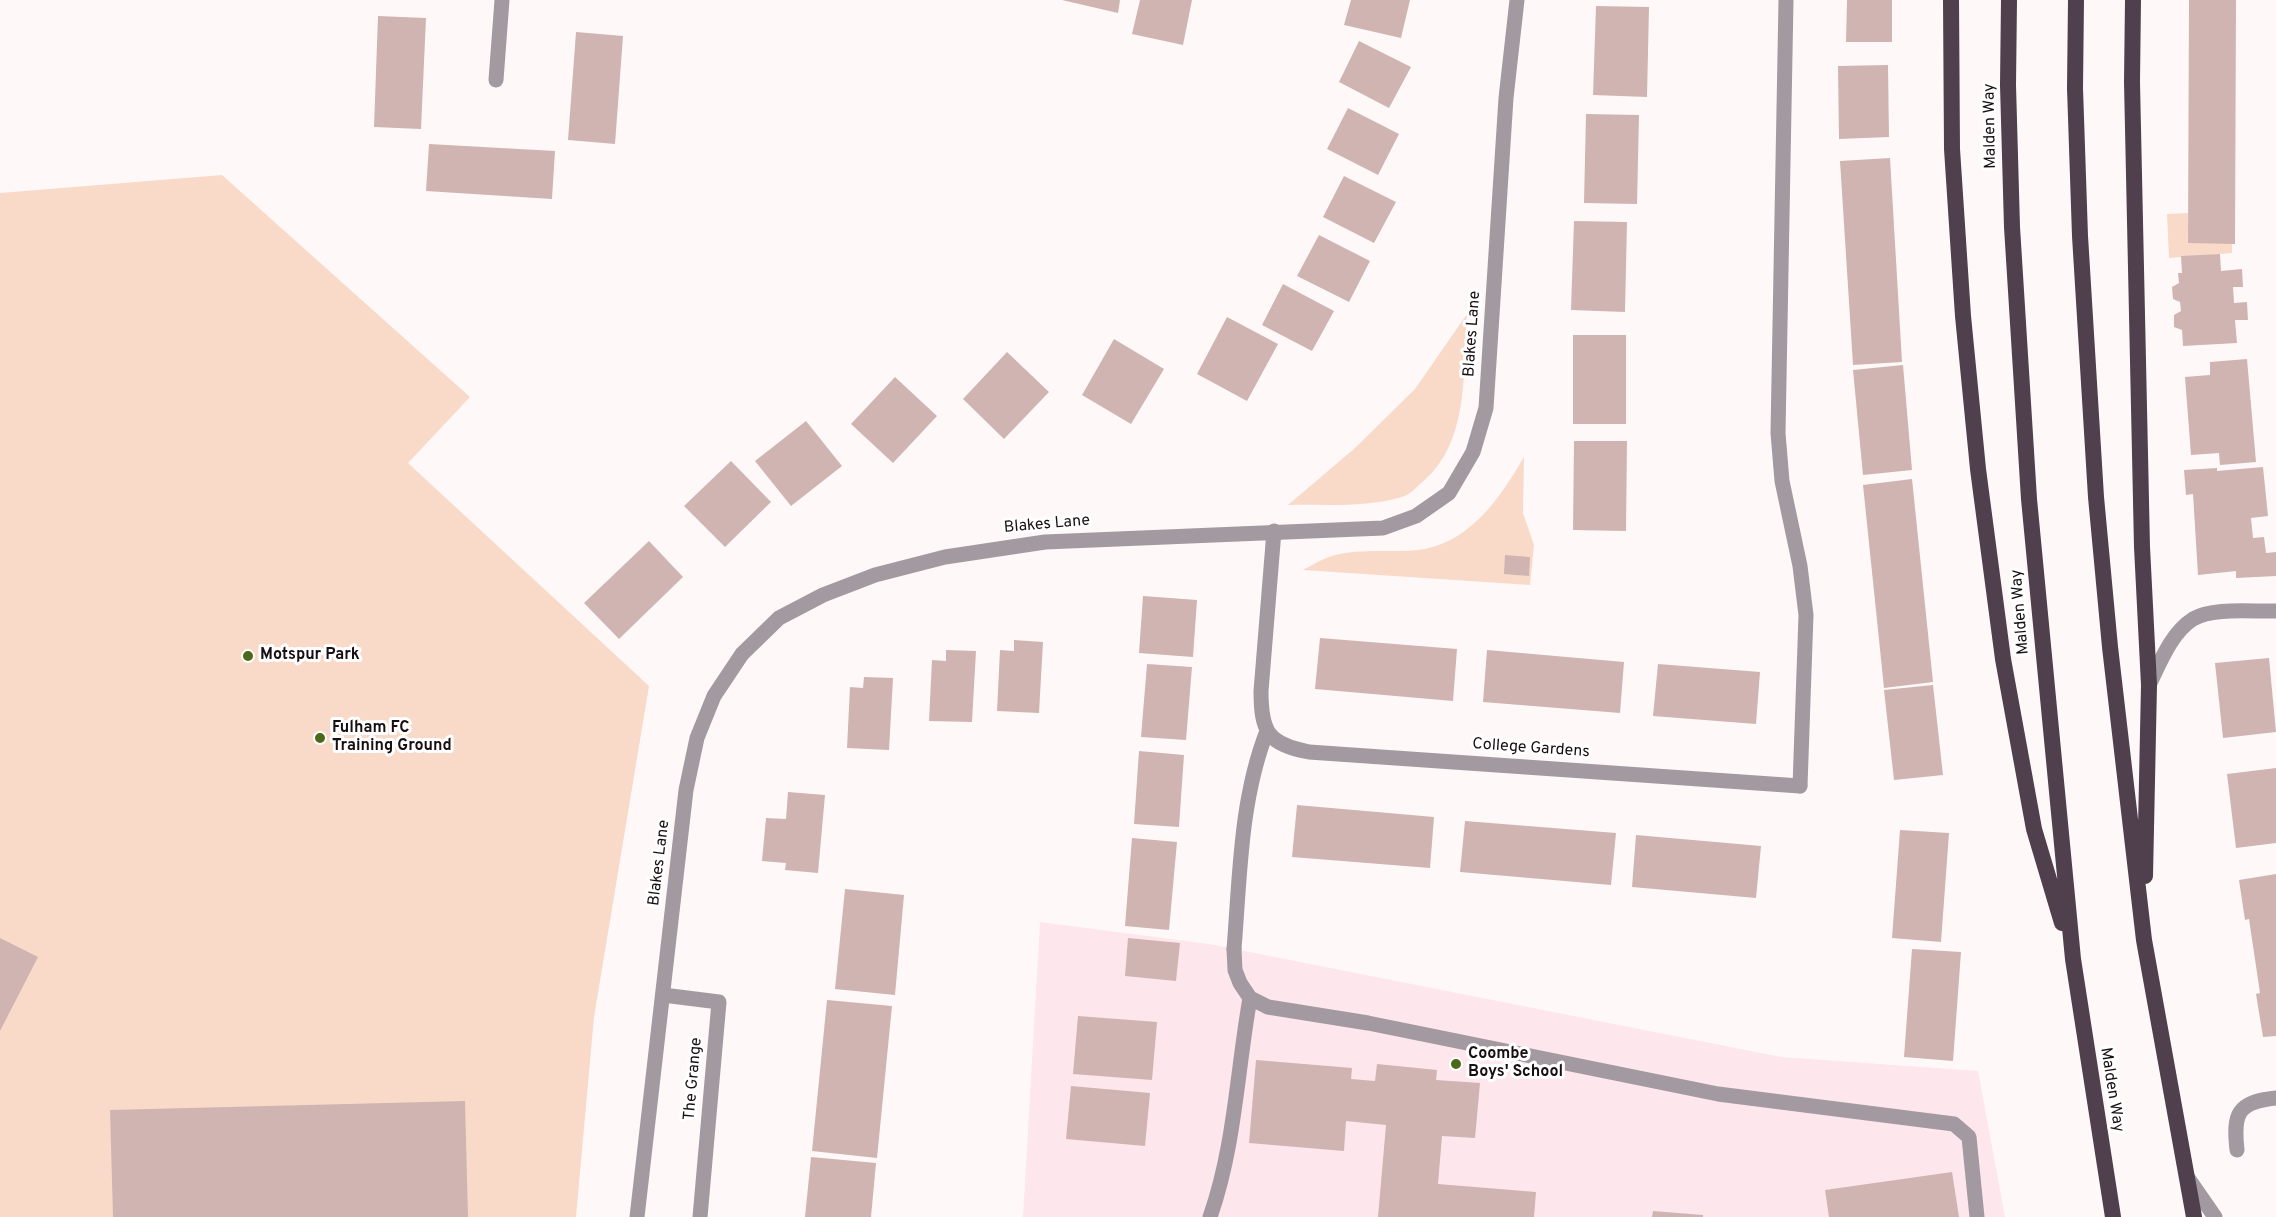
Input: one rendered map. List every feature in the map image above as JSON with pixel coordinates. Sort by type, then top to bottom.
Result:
[{"type":"highway","points":[[1951,0],[1952,149],[1963,316],[1978,469],[2003,660],[2034,829],[2073,959]]},
{"type":"highway","name":"Malden Way","points":[[2009,0],[2008,85],[2012,227],[2028,499],[2073,959],[2113,1217]]},
{"type":"highway","points":[[2076,0],[2075,88],[2080,236],[2096,497],[2110,647],[2144,940],[2194,1217]]},
{"type":"highway","points":[[2133,0],[2132,93],[2142,547],[2149,685],[2144,940]]},
{"type":"street","points":[[496,80],[502,0]]},
{"type":"street","name":"Blakes Lane","points":[[637,1217],[687,790],[698,738],[714,696],[742,654],[779,618],[822,595],[874,575],[945,557],[1056,541],[1383,528],[1416,516],[1449,493],[1473,452],[1486,408],[1506,98],[1517,0]]},
{"type":"street","name":"College Gardens","points":[[1267,731],[1276,742],[1288,748],[1309,752],[1800,786],[1806,615],[1800,566],[1782,481],[1778,433],[1786,0]]},
{"type":"street","points":[[1274,531],[1260,691],[1261,713],[1267,731],[1256,760],[1248,793],[1234,949],[1235,970],[1250,998],[1268,1007],[1368,1023],[1718,1094],[1954,1124],[1969,1137],[1977,1217]]},
{"type":"street","points":[[2149,685],[2169,645],[2181,629],[2193,619],[2212,612],[2276,611]]},
{"type":"street","name":"The Grange","points":[[663,995],[719,1002],[700,1217]]},
{"type":"street","points":[[1210,1217],[1221,1187],[1229,1146],[1250,998]]},
{"type":"street","points":[[2237,1150],[2234,1126],[2240,1111],[2255,1100],[2276,1098]]},
{"type":"street","points":[[2187,1178],[2215,1217]]},
{"type":"shaded area","name":"Fulham FC Training Ground","points":[[222,175],[470,397],[408,463],[649,686],[594,1017],[576,1217],[0,1217],[0,193]]},
{"type":"shaded area","points":[[2188,213],[2188,243],[2232,243],[2232,253],[2169,258],[2167,214]]},
{"type":"shaded area","points":[[1467,314],[1461,406],[1448,449],[1436,468],[1416,488],[1402,497],[1360,504],[1288,505],[1355,448],[1415,389]]},
{"type":"shaded area","points":[[1524,457],[1523,513],[1534,545],[1530,585],[1303,570],[1343,553],[1425,549],[1442,544],[1471,526],[1484,514],[1506,486]]},
{"type":"shaded area","name":"Coombe Boys' School","points":[[1040,922],[1209,944],[1781,1057],[1978,1071],[2005,1217],[1023,1217]]},
{"type":"building","points":[[1062,0],[1120,0],[1118,13]]},
{"type":"building","points":[[1140,0],[1192,0],[1183,45],[1132,34]]},
{"type":"building","points":[[1351,0],[1410,0],[1401,38],[1344,25]]},
{"type":"building","points":[[1847,0],[1892,0],[1892,42],[1846,42]]},
{"type":"building","points":[[2189,0],[2236,0],[2235,244],[2188,243]]},
{"type":"building","points":[[1596,6],[1649,7],[1647,97],[1593,95]]},
{"type":"building","points":[[378,16],[426,18],[421,129],[374,127]]},
{"type":"building","points":[[576,32],[623,36],[615,144],[568,140]]},
{"type":"building","points":[[1359,41],[1411,67],[1389,108],[1339,82]]},
{"type":"building","points":[[1888,65],[1889,137],[1839,139],[1838,66]]},
{"type":"building","points":[[1348,108],[1399,134],[1378,175],[1327,149]]},
{"type":"building","points":[[1586,114],[1639,115],[1637,204],[1584,203]]},
{"type":"building","points":[[429,144],[555,151],[552,199],[426,191]]},
{"type":"building","points":[[1890,158],[1902,362],[1853,365],[1840,161]]},
{"type":"building","points":[[1344,176],[1396,202],[1374,243],[1323,217]]},
{"type":"building","points":[[1574,221],[1627,222],[1625,312],[1571,310]]},
{"type":"building","points":[[1319,235],[1370,261],[1349,302],[1297,276]]},
{"type":"building","points":[[2220,254],[2221,271],[2242,269],[2243,287],[2233,287],[2234,303],[2247,302],[2248,320],[2235,320],[2237,343],[2183,346],[2182,330],[2174,327],[2174,315],[2181,311],[2180,302],[2173,299],[2172,287],[2179,283],[2178,273],[2182,273],[2181,256]]},
{"type":"building","points":[[1283,284],[1334,311],[1312,351],[1262,325]]},
{"type":"building","points":[[1227,317],[1278,344],[1247,401],[1197,374]]},
{"type":"building","points":[[1573,335],[1626,335],[1626,424],[1573,424]]},
{"type":"building","points":[[1114,339],[1164,369],[1131,424],[1082,395]]},
{"type":"building","points":[[1007,352],[1049,392],[1004,439],[963,399]]},
{"type":"building","points":[[2247,359],[2256,462],[2220,465],[2219,453],[2191,455],[2185,377],[2210,375],[2210,362]]},
{"type":"building","points":[[1903,365],[1912,470],[1863,475],[1853,370]]},
{"type":"building","points":[[895,377],[937,416],[893,463],[851,424]]},
{"type":"building","points":[[806,421],[842,466],[791,506],[755,461]]},
{"type":"building","points":[[1574,441],[1627,441],[1626,531],[1573,530]]},
{"type":"building","points":[[731,461],[771,502],[725,547],[684,506]]},
{"type":"building","points":[[2263,467],[2268,516],[2251,518],[2253,538],[2264,537],[2266,553],[2276,552],[2276,576],[2236,578],[2236,571],[2198,575],[2193,494],[2186,495],[2184,470],[2217,468],[2217,471]]},
{"type":"building","points":[[1912,479],[1933,682],[1884,688],[1863,485]]},
{"type":"building","points":[[649,541],[683,577],[619,639],[584,603]]},
{"type":"building","points":[[1505,555],[1530,557],[1529,576],[1504,574]]},
{"type":"building","points":[[1143,596],[1197,600],[1193,657],[1139,653]]},
{"type":"building","points":[[1320,638],[1457,649],[1453,701],[1315,689]]},
{"type":"building","points":[[1014,640],[1043,642],[1039,713],[997,711],[1000,650],[1014,651]]},
{"type":"building","points":[[946,650],[976,651],[972,722],[929,721],[932,660],[946,661]]},
{"type":"building","points":[[1487,650],[1624,662],[1620,713],[1483,702]]},
{"type":"building","points":[[2269,658],[2276,732],[2223,738],[2215,663]]},
{"type":"building","points":[[1147,664],[1192,667],[1186,740],[1141,737]]},
{"type":"building","points":[[1658,664],[1760,672],[1756,724],[1653,716]]},
{"type":"building","points":[[864,677],[893,678],[889,750],[847,748],[850,687],[863,688]]},
{"type":"building","points":[[1933,685],[1943,775],[1894,780],[1884,690]]},
{"type":"building","points":[[1139,751],[1184,755],[1179,827],[1134,824]]},
{"type":"building","points":[[2276,768],[2276,843],[2236,848],[2227,774]]},
{"type":"building","points":[[788,792],[825,795],[818,873],[785,870],[786,863],[762,861],[766,818],[786,819]]},
{"type":"building","points":[[1297,805],[1434,817],[1430,868],[1292,857]]},
{"type":"building","points":[[1465,821],[1616,833],[1611,885],[1460,872]]},
{"type":"building","points":[[1900,830],[1949,833],[1941,942],[1892,938]]},
{"type":"building","points":[[1636,835],[1761,846],[1756,898],[1632,887]]},
{"type":"building","points":[[1132,838],[1177,842],[1169,930],[1125,926]]},
{"type":"building","points":[[2276,874],[2276,1036],[2263,1037],[2256,994],[2260,993],[2249,919],[2245,920],[2239,880]]},
{"type":"building","points":[[845,889],[904,895],[895,995],[835,989]]},
{"type":"building","points":[[0,938],[38,957],[0,1031]]},
{"type":"building","points":[[1128,938],[1180,943],[1176,981],[1125,976]]},
{"type":"building","points":[[1912,949],[1961,952],[1953,1061],[1904,1057]]},
{"type":"building","points":[[827,1000],[892,1006],[877,1158],[812,1151]]},
{"type":"building","points":[[1078,1016],[1157,1022],[1152,1080],[1073,1074]]},
{"type":"building","points":[[1256,1060],[1352,1068],[1351,1079],[1375,1081],[1377,1064],[1437,1070],[1436,1080],[1480,1083],[1475,1138],[1442,1136],[1438,1184],[1536,1192],[1534,1217],[1378,1217],[1386,1125],[1346,1121],[1344,1151],[1249,1143]]},
{"type":"building","points":[[1071,1086],[1150,1093],[1145,1146],[1066,1139]]},
{"type":"building","points":[[465,1101],[468,1217],[113,1217],[110,1110]]},
{"type":"building","points":[[811,1157],[876,1163],[871,1217],[805,1217]]},
{"type":"building","points":[[1952,1172],[1959,1217],[1829,1217],[1825,1190]]},
{"type":"building","points":[[1653,1211],[1703,1215],[1703,1217],[1652,1217]]},
{"type":"place","name":"Motspur Park","points":[[248,656]]},
{"type":"place","name":"Fulham FC Training Ground","points":[[320,738]]},
{"type":"place","name":"Coombe Boys' School","points":[[1456,1064]]}]
